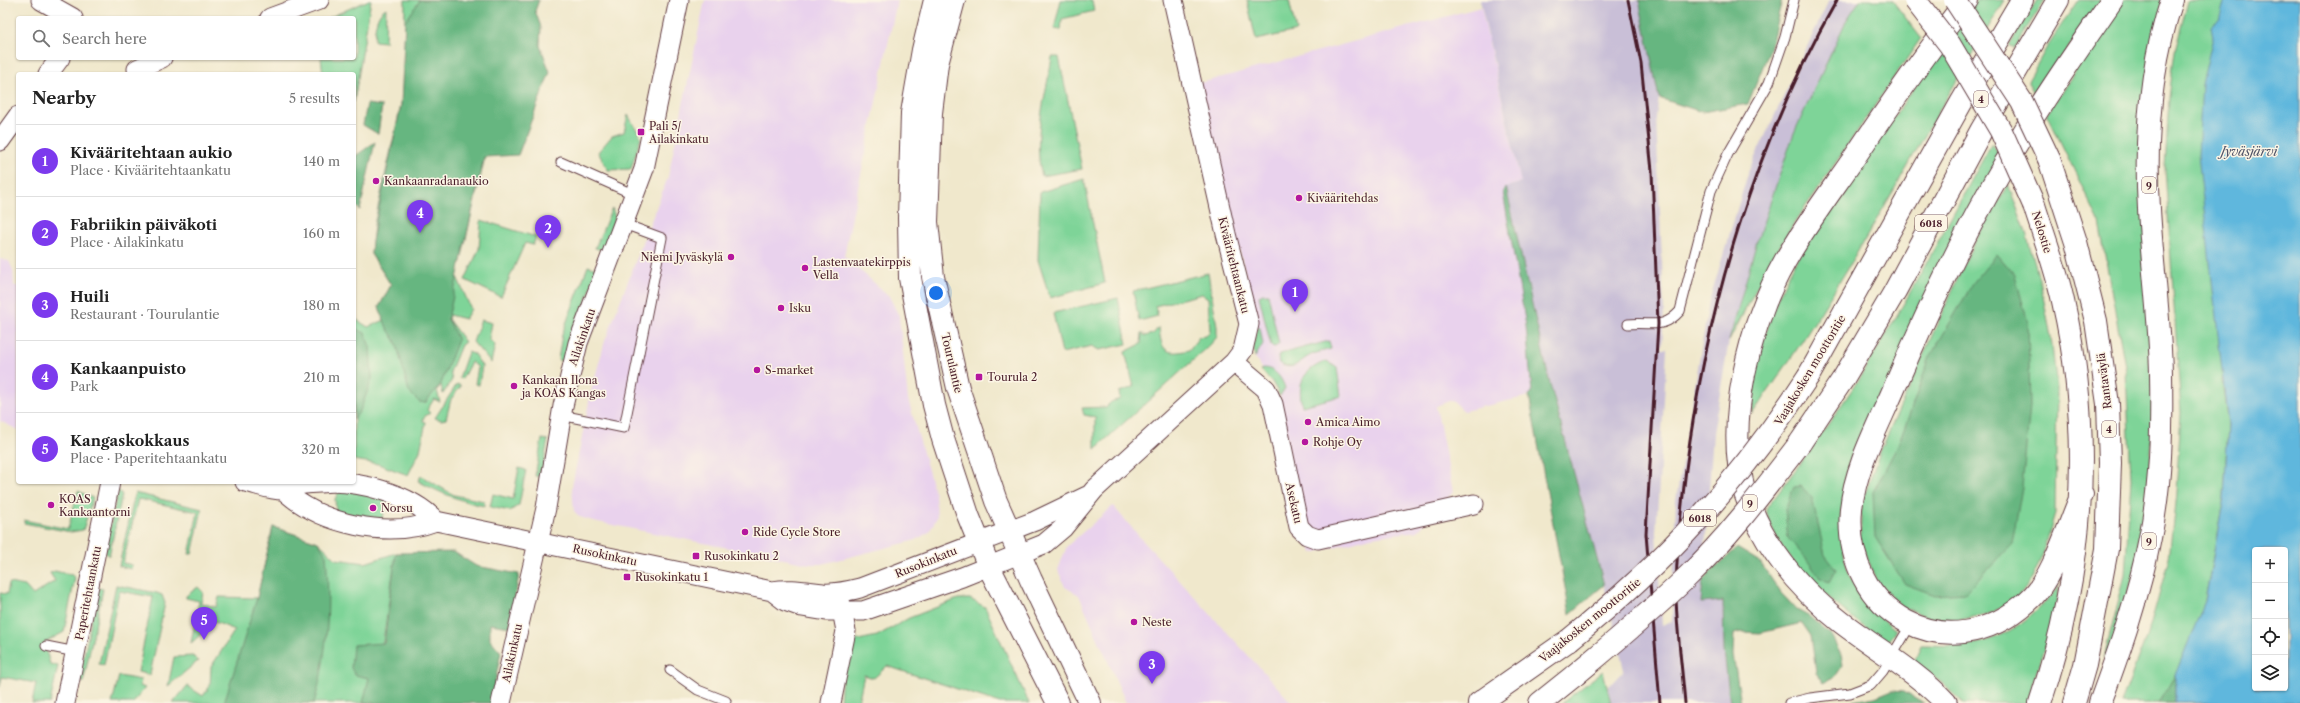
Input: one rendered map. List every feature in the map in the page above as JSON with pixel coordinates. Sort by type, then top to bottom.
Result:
[{"type":"main road","points":[[936,0],[923,50],[912,113],[909,204],[910,278],[926,370],[943,439],[977,542],[1058,703]]},
{"type":"main road","name":"Tourulantie","points":[[954,0],[937,64],[931,113],[927,222],[933,277],[958,388],[971,432],[1008,530],[1090,703]]},
{"type":"main road","name":"Nelostie","points":[[1915,0],[1950,45],[2001,132],[2034,205],[2063,300],[2074,364],[2081,431],[2082,494]]},
{"type":"main road","name":"Rantaväylä","points":[[1955,0],[2022,102],[2049,159],[2076,242],[2096,322],[2108,404],[2110,463],[2107,549],[2085,665],[2074,703]]},
{"type":"main road","name":"9","points":[[1946,703],[1929,685],[1840,622],[1815,599],[1775,553],[1745,493],[1739,460],[1740,400],[1744,370],[1756,328],[1770,292],[1785,261],[1866,139],[1967,0]]},
{"type":"main road","name":"Vaajakosken moottoritie","points":[[1479,703],[1569,640],[1620,599],[1707,511],[1776,425],[1809,375],[1961,103],[2022,0]]},
{"type":"main road","name":"6018","points":[[1540,703],[1575,675],[1685,579],[1731,530],[1800,443],[1843,379],[1895,291],[1982,129],[2058,0]]},
{"type":"main road","name":"4","points":[[2082,494],[2045,581],[2030,600],[2013,613],[1985,629],[1956,634],[1931,630],[1911,624],[1888,609],[1863,579],[1852,542],[1851,509],[1855,486],[1864,459],[1920,327],[1960,248],[2019,139],[2112,0]]},
{"type":"main road","name":"9","points":[[2100,703],[2134,605],[2150,538],[2160,463],[2161,373],[2149,208],[2148,152],[2151,108],[2160,50],[2172,0]]},
{"type":"main road","points":[[2040,703],[2054,663],[2073,572],[2082,494]]},
{"type":"street","points":[[41,0],[69,16]]},
{"type":"street","points":[[275,16],[319,0]]},
{"type":"street","name":"Ailakinkatu","points":[[501,703],[538,541],[561,415],[578,343],[624,224],[647,154],[679,0]]},
{"type":"street","name":"Kivääritehtaankatu","points":[[989,567],[1044,544],[1058,532],[1091,493],[1234,362],[1242,350],[1249,324],[1224,226],[1173,0]]},
{"type":"street","points":[[50,72],[58,60]]},
{"type":"street","points":[[135,67],[156,60]]},
{"type":"street","points":[[0,141],[16,119]]},
{"type":"street","name":"Asekatu","points":[[1234,362],[1266,389],[1273,404],[1299,527],[1307,535],[1318,539],[1474,504]]},
{"type":"street","name":"Paperitehtaankatu","points":[[65,703],[110,484]]},
{"type":"street","name":"Rusokinkatu","points":[[254,484],[283,490],[312,484]]},
{"type":"street","name":"Rusokinkatu","points":[[352,484],[391,494],[424,510],[436,521],[538,541],[772,591],[789,588],[838,593],[860,588],[1008,530]]},
{"type":"street","name":"Rusokinkatu","points":[[283,490],[294,499],[316,511],[357,524],[390,529],[420,527],[436,521]]},
{"type":"street","name":"Kivääritehtaankatu","points":[[1008,530],[1035,521],[1091,493]]},
{"type":"street","name":"Rusokinkatu","points":[[772,591],[785,602],[802,607],[844,612],[879,607],[989,567]]},
{"type":"street","points":[[831,703],[846,631],[844,612],[838,593]]},
{"type":"lane","points":[[1628,324],[1664,323],[1671,321],[1680,311],[1711,191],[1728,154],[1769,83],[1785,37],[1794,0]]},
{"type":"lane","points":[[562,162],[634,195]]},
{"type":"lane","points":[[561,415],[624,428],[662,238],[624,224]]},
{"type":"lane","points":[[1789,703],[1810,698],[1850,693],[1871,685],[1883,671],[1911,624]]},
{"type":"lane","points":[[46,646],[76,652]]},
{"type":"lane","points":[[670,670],[698,690],[726,701]]},
{"type":"shaded area","points":[[705,0],[897,0],[844,256],[889,296],[899,316],[908,399],[935,495],[937,517],[929,532],[916,540],[822,564],[809,564],[593,521],[580,517],[574,511],[572,487],[591,392],[605,341],[668,177]]},
{"type":"shaded area","points":[[1480,0],[1639,0],[1659,98],[1656,117],[1664,310],[1662,349],[1667,349],[1656,533],[1662,625],[1672,621],[1676,500],[1709,302],[1749,170],[1829,0],[1860,0],[1846,21],[1794,133],[1757,241],[1729,341],[1713,433],[1701,603],[1723,601],[1724,651],[1730,703],[1611,703],[1608,687],[1624,670],[1604,585],[1549,380],[1506,187],[1521,183]]},
{"type":"shaded area","points":[[1481,7],[1521,183],[1506,187],[1526,326],[1532,393],[1529,396],[1464,411],[1452,400],[1436,406],[1453,492],[1418,531],[1371,537],[1312,553],[1292,471],[1280,396],[1255,357],[1253,346],[1257,326],[1251,295],[1197,84]]},
{"type":"shaded area","points":[[0,259],[9,261],[13,270],[14,286],[16,286],[16,429],[0,421]]},
{"type":"shaded area","points":[[1113,506],[1144,542],[1292,703],[1126,703],[1079,595],[1065,587],[1058,570],[1067,546]]},
{"type":"green space","points":[[371,0],[356,90],[356,72],[323,72],[321,60],[356,60],[356,16],[333,16]]},
{"type":"green space","points":[[405,0],[468,0],[485,157],[457,277],[471,309],[465,319],[449,315],[448,319],[465,342],[461,345],[450,372],[452,380],[443,394],[441,385],[437,390],[440,402],[434,399],[427,410],[430,413],[424,417],[423,421],[426,422],[420,451],[408,475],[378,464],[356,460],[356,319],[368,327],[385,320],[379,307],[391,285],[371,254],[374,225],[401,105],[404,65]]},
{"type":"green space","points":[[420,0],[539,0],[535,11],[541,27],[540,45],[550,72],[518,155],[484,157],[448,319],[458,340],[441,384],[425,403],[419,402],[409,392],[396,342],[387,328],[379,307],[391,285],[371,254],[372,241],[401,105],[405,22]]},
{"type":"green space","points":[[1061,0],[1092,0],[1094,11],[1062,19],[1061,30],[1054,29]]},
{"type":"green space","points":[[1247,0],[1289,0],[1296,31],[1256,40]]},
{"type":"green space","points":[[1639,0],[1782,0],[1770,49],[1748,104],[1702,112],[1659,98]]},
{"type":"green space","points":[[1860,0],[1892,0],[1921,38],[1793,225],[1764,274],[1729,341],[1757,241],[1794,133],[1846,21]]},
{"type":"green space","points":[[1977,0],[2005,0],[1852,262],[1787,364],[1752,414],[1757,360],[1777,299],[1806,240]]},
{"type":"green space","points":[[2037,0],[2045,0],[2014,48],[2009,45]]},
{"type":"green space","points":[[2078,0],[2101,0],[2037,96],[2028,81],[2048,45]]},
{"type":"green space","points":[[2122,0],[2163,0],[2151,345],[2153,424],[2148,498],[2137,562],[2115,640],[2104,657],[2125,575],[2131,479],[2126,372],[2099,222],[2047,114]]},
{"type":"green space","points":[[2188,0],[2300,0],[2222,380],[2228,425],[2224,497],[2205,600],[2252,683],[2252,691],[2288,691],[2300,703],[2121,703],[2150,627],[2169,558],[2176,493],[2181,413],[2165,169],[2169,97],[2175,51]]},
{"type":"green space","points":[[386,8],[385,42],[374,41],[375,27],[378,18],[382,11]]},
{"type":"green space","points":[[1052,57],[1059,57],[1082,169],[1042,176],[1039,162],[1039,132]]},
{"type":"green space","points":[[367,104],[382,106],[378,134],[363,125]]},
{"type":"green space","points":[[628,115],[641,137],[631,169],[608,170],[598,152],[612,136],[624,132]]},
{"type":"green space","points":[[375,142],[360,210],[356,206],[356,156]]},
{"type":"green space","points":[[1992,143],[2000,160],[1841,511],[1843,549],[1851,578],[1858,592],[1868,604],[1880,617],[1896,630],[1885,643],[1832,601],[1797,567],[1783,548],[1772,529],[1766,509],[1821,434],[1872,358]]},
{"type":"green space","points":[[1084,179],[1105,283],[1050,298],[1038,260],[1040,192]]},
{"type":"green space","points":[[2008,184],[2025,229],[2041,286],[2051,337],[2057,389],[2055,513],[2043,554],[2032,579],[2013,603],[1987,614],[1955,621],[1935,620],[1903,607],[1876,581],[1860,537],[1862,502],[1880,452],[1969,253]]},
{"type":"green space","points":[[1506,187],[1549,380],[1604,585],[1570,614],[1529,396],[1532,393],[1526,326],[1503,192]]},
{"type":"green space","points":[[612,208],[615,217],[604,251],[595,248]]},
{"type":"green space","points":[[481,220],[536,237],[533,245],[525,243],[501,297],[465,280],[479,249]]},
{"type":"green space","points":[[1997,254],[2015,275],[2028,323],[2030,406],[2022,487],[2012,545],[1965,593],[1935,595],[1905,584],[1875,537],[1873,492],[1899,443],[1930,357],[1973,283]]},
{"type":"green space","points":[[588,266],[598,269],[564,362],[558,360],[562,334]]},
{"type":"green space","points":[[1208,273],[1217,326],[1217,337],[1209,346],[1095,449],[1095,417],[1084,415],[1082,408],[1106,407],[1111,402],[1120,399],[1119,392],[1134,387],[1125,352],[1141,344],[1142,332],[1145,336],[1153,334],[1159,327],[1163,346],[1169,351],[1181,352],[1189,350],[1199,337],[1206,336],[1210,332],[1208,298],[1202,294],[1155,306],[1158,316],[1139,321],[1133,291]]},
{"type":"green space","points":[[1268,294],[1279,344],[1275,347],[1271,346],[1259,296]]},
{"type":"green space","points":[[1118,298],[1127,344],[1099,350],[1092,346],[1062,353],[1053,313]]},
{"type":"green space","points":[[481,320],[492,323],[489,339],[495,345],[491,363],[473,342]]},
{"type":"green space","points":[[1257,326],[1260,328],[1263,344],[1255,357],[1253,346]]},
{"type":"green space","points":[[356,329],[365,333],[370,347],[372,379],[360,411],[356,416]]},
{"type":"green space","points":[[1329,341],[1331,349],[1313,354],[1293,366],[1284,366],[1279,363],[1278,357],[1280,354]]},
{"type":"green space","points":[[468,352],[474,354],[482,366],[479,385],[475,384],[478,367],[471,362],[462,379],[459,378]]},
{"type":"green space","points":[[1327,361],[1337,368],[1341,396],[1302,406],[1300,390],[1304,378],[1312,368]]},
{"type":"green space","points":[[1263,368],[1267,368],[1277,374],[1282,381],[1285,388],[1280,396],[1272,382],[1261,370]]},
{"type":"green space","points":[[457,384],[461,386],[451,399],[446,419],[441,420],[435,418]]},
{"type":"green space","points":[[542,439],[548,440],[541,477],[535,476]]},
{"type":"green space","points":[[519,468],[526,470],[519,505],[510,511],[490,507],[493,494],[513,499]]},
{"type":"green space","points":[[421,476],[454,495],[484,501],[484,506],[458,499],[434,489],[418,481]]},
{"type":"green space","points":[[1801,486],[1812,498],[1825,555],[1836,569],[1829,582],[1820,578],[1788,538],[1785,509],[1794,487]]},
{"type":"green space","points":[[118,489],[122,495],[109,556],[105,553]]},
{"type":"green space","points":[[340,489],[386,498],[386,508],[381,521],[336,512],[335,499]]},
{"type":"green space","points":[[78,491],[93,498],[83,530],[71,532],[24,523],[24,520],[68,529]]},
{"type":"green space","points":[[135,493],[202,509],[192,554],[189,554],[198,512],[138,499],[123,563],[132,565],[131,569],[119,566]]},
{"type":"green space","points":[[273,527],[318,542],[336,559],[365,563],[396,553],[374,703],[173,703],[187,686],[203,696],[210,686],[211,667],[235,630],[215,622],[191,643],[199,601],[186,598],[186,596],[198,587],[203,592],[201,603],[216,607],[219,597],[257,598]]},
{"type":"green space","points":[[273,527],[318,542],[326,555],[328,592],[327,629],[319,685],[314,703],[224,703],[257,598]]},
{"type":"green space","points":[[1737,548],[1760,562],[1781,593],[1797,610],[1810,617],[1831,635],[1841,654],[1843,665],[1835,677],[1824,683],[1816,672],[1811,636],[1802,623],[1760,633],[1743,632],[1734,634],[1733,654],[1741,703],[1730,703],[1724,651],[1723,601],[1701,603],[1703,579]]},
{"type":"green space","points":[[454,552],[476,566],[519,574],[510,627],[490,624],[490,639],[501,652],[491,703],[363,703],[369,678],[355,675],[351,668],[353,645],[384,643],[396,553]]},
{"type":"green space","points":[[55,571],[72,575],[75,578],[64,632],[44,643],[50,664],[58,666],[50,703],[32,703],[36,683],[2,677],[0,687],[0,593],[7,594],[9,583],[25,586],[33,595],[55,581],[50,573]]},
{"type":"green space","points":[[116,585],[162,595],[165,603],[150,675],[138,672],[153,597],[119,591],[104,665],[99,664]]},
{"type":"green space","points":[[2059,586],[2052,625],[2026,703],[1963,703],[1942,683],[1914,663],[1921,645],[1968,645],[1987,641],[2000,636],[2011,630],[2031,615]]},
{"type":"green space","points":[[98,588],[103,589],[83,683],[79,680]]},
{"type":"green space","points":[[958,599],[970,599],[985,607],[1029,703],[1000,703],[887,666],[874,678],[864,675],[858,703],[840,703],[842,674],[854,641],[877,636],[909,618]]},
{"type":"green space","points":[[193,656],[198,661],[168,686],[174,657]]},
{"type":"green space","points":[[1603,671],[1611,703],[1562,703]]},
{"type":"green space","points":[[2175,675],[2175,703],[2159,703]]},
{"type":"green space","points":[[119,676],[141,680],[140,686],[145,688],[133,703],[112,703]]},
{"type":"green space","points":[[1892,690],[1904,691],[1924,703],[1841,703],[1875,697]]},
{"type":"water","name":"Jyväsjärvi","points":[[2225,0],[2300,0],[2300,703],[2175,703],[2175,675],[2205,601],[2224,497],[2228,425],[2198,155],[2202,84],[2213,37],[2211,26],[2219,20]]},
{"type":"railway","points":[[1628,0],[1641,63],[1652,171],[1658,324],[1646,534],[1660,703]]},
{"type":"railway","points":[[1685,703],[1678,637],[1676,581],[1686,469],[1695,408],[1707,347],[1721,287],[1759,168],[1782,111],[1808,55],[1837,0]]},
{"type":"place","name":"Pali 5/ Ailakinkatu","points":[[641,132]]},
{"type":"place","name":"Kankaanradanaukio","points":[[376,181]]},
{"type":"place","name":"Kivääritehdas","points":[[1299,198]]},
{"type":"place","name":"Kankaanpuisto","points":[[420,233]]},
{"type":"place","name":"Fabriikin päiväkoti","points":[[548,248]]},
{"type":"place","name":"Niemi Jyväskylä","points":[[731,257]]},
{"type":"place","name":"Lastenvaatekirppis Vella","points":[[805,268]]},
{"type":"place","name":"Isku","points":[[781,308]]},
{"type":"place","name":"Kivääritehtaan aukio","points":[[1295,312]]},
{"type":"place","name":"S-market","points":[[757,370]]},
{"type":"place","name":"Tourula 2","points":[[979,377]]},
{"type":"place","name":"Kankaan Ilona ja KOAS Kangas","points":[[514,386]]},
{"type":"place","name":"Amica Aimo","points":[[1308,422]]},
{"type":"place","name":"Rohje Oy","points":[[1305,442]]},
{"type":"place","name":"KOAS Kankaantorni","points":[[51,505]]},
{"type":"place","name":"Norsu","points":[[373,508]]},
{"type":"place","name":"Ride Cycle Store","points":[[745,532]]},
{"type":"place","name":"Rusokinkatu 2","points":[[696,556]]},
{"type":"place","name":"Rusokinkatu 1","points":[[627,577]]},
{"type":"place","name":"Neste","points":[[1134,622]]},
{"type":"place","name":"Kangaskokkaus","points":[[204,640]]},
{"type":"place","name":"Huili","points":[[1152,684]]}]
